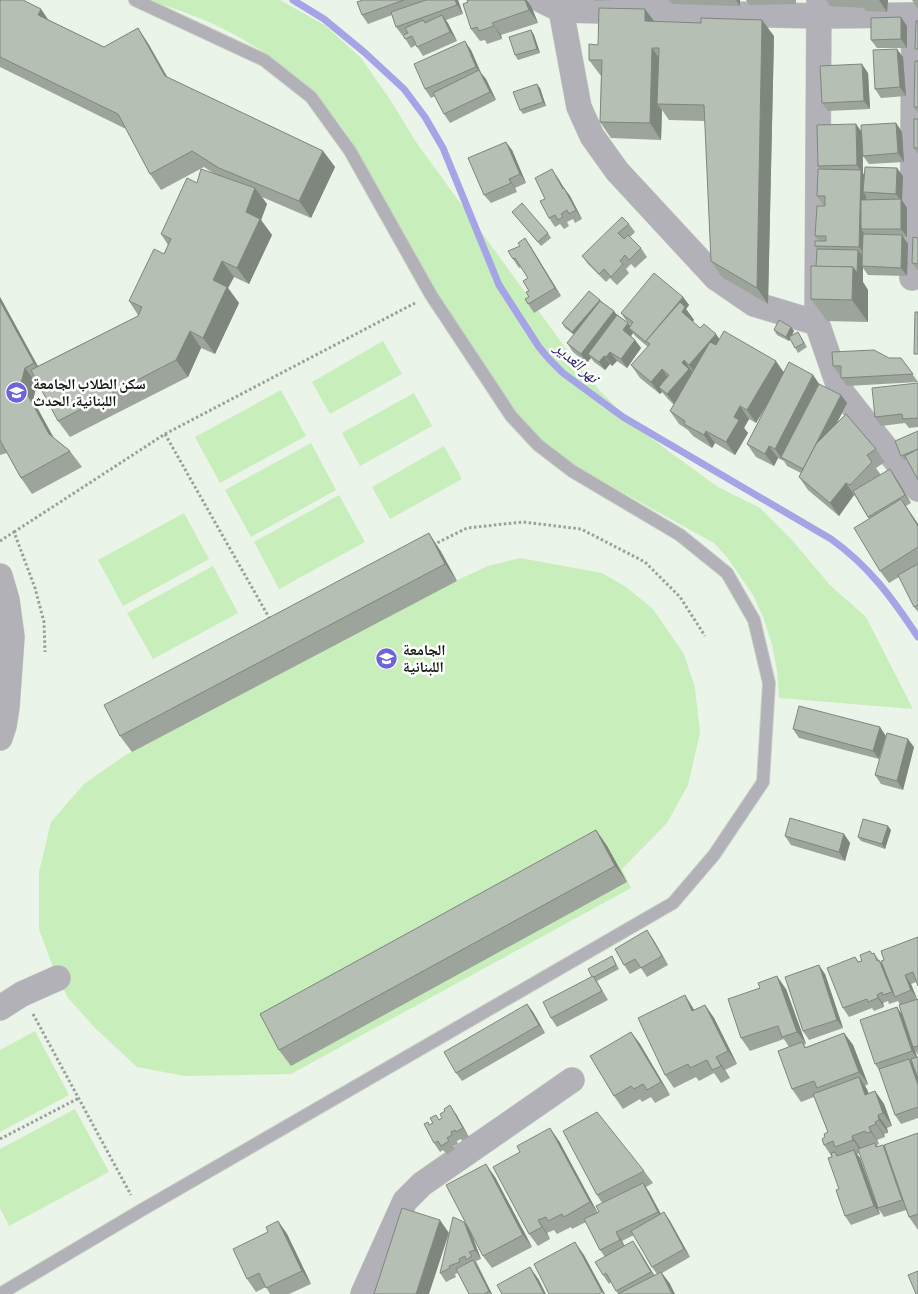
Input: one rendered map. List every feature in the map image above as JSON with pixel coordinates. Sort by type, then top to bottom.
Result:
[{"type":"street","points":[[817,323],[754,304],[716,278],[617,171],[592,136],[579,107],[551,5],[819,8],[916,15],[912,278]]},
{"type":"street","points":[[819,8],[817,323],[840,390],[918,489]]},
{"type":"street","points":[[0,576],[7,600],[12,637],[7,707],[0,738]]},
{"type":"street","points":[[0,1008],[22,994],[58,978]]},
{"type":"street","points":[[363,1294],[405,1201],[422,1184],[572,1080]]},
{"type":"lane","points":[[0,1294],[673,903],[714,855],[763,782],[769,684],[754,620],[727,573],[680,536],[572,471],[538,445],[510,416],[432,295],[350,151],[312,97],[264,60],[135,0]]},
{"type":"path","points":[[0,541],[165,434],[432,295]]},
{"type":"path","points":[[165,434],[275,628]]},
{"type":"path","points":[[432,546],[467,528],[523,522],[581,529],[645,562],[680,597],[706,636]]},
{"type":"path","points":[[14,532],[35,588],[42,614],[45,652]]},
{"type":"path","points":[[22,994],[140,1211]]},
{"type":"path","points":[[0,1140],[79,1098]]},
{"type":"green space","points":[[144,0],[280,0],[326,26],[361,58],[391,101],[416,142],[572,357],[601,392],[632,423],[671,453],[718,487],[760,508],[791,539],[830,585],[866,617],[913,709],[779,698],[777,671],[764,619],[753,595],[727,557],[714,543],[576,468],[554,454],[496,398],[357,151],[344,130],[324,106],[280,64],[256,47],[202,19]]},
{"type":"green space","points":[[383,341],[402,374],[330,414],[312,382]]},
{"type":"green space","points":[[281,390],[306,436],[220,483],[195,437]]},
{"type":"green space","points":[[414,393],[432,426],[360,466],[342,433]]},
{"type":"green space","points":[[311,443],[336,490],[251,537],[225,490]]},
{"type":"green space","points":[[444,446],[462,479],[390,519],[372,487]]},
{"type":"green space","points":[[339,495],[365,542],[279,589],[254,542]]},
{"type":"green space","points":[[184,513],[209,559],[123,606],[98,560]]},
{"type":"green space","points":[[520,558],[602,573],[626,587],[653,609],[684,654],[695,688],[700,733],[688,785],[667,823],[622,869],[631,888],[291,1074],[185,1076],[137,1067],[94,1027],[68,998],[54,970],[39,929],[39,872],[51,822],[84,784],[124,756],[449,584],[488,566]]},
{"type":"green space","points":[[213,566],[238,613],[153,659],[127,613]]},
{"type":"green space","points":[[35,1031],[69,1095],[0,1132],[0,1050]]},
{"type":"green space","points":[[75,1109],[109,1172],[9,1226],[0,1208],[0,1149]]},
{"type":"building","points":[[0,0],[23,0],[41,9],[38,15],[104,47],[138,28],[165,76],[323,151],[299,201],[219,168],[192,151],[150,174],[118,114],[0,57]]},
{"type":"building","points":[[363,0],[404,0],[362,15],[357,2]]},
{"type":"building","points":[[426,0],[455,0],[457,5],[396,27],[391,12]]},
{"type":"building","points":[[467,0],[525,0],[529,10],[492,23],[494,26],[479,31],[477,27],[471,29],[463,4],[468,2]]},
{"type":"building","points":[[599,8],[645,9],[645,21],[701,23],[701,18],[762,20],[757,288],[711,261],[704,105],[657,104],[659,48],[652,48],[650,123],[600,122],[602,60],[589,60],[589,44],[598,45]]},
{"type":"building","points":[[442,15],[450,32],[417,47],[412,36],[405,39],[403,35],[408,33],[405,28],[423,20],[425,23]]},
{"type":"building","points":[[901,17],[901,39],[871,40],[871,18]]},
{"type":"building","points":[[916,21],[918,21],[918,49],[915,49]]},
{"type":"building","points":[[531,30],[537,49],[515,55],[509,37]]},
{"type":"building","points":[[465,41],[476,67],[425,89],[414,64]]},
{"type":"building","points":[[897,49],[900,87],[875,89],[873,50]]},
{"type":"building","points":[[915,61],[918,61],[918,107],[914,107]]},
{"type":"building","points":[[862,64],[864,101],[822,103],[820,66]]},
{"type":"building","points":[[479,70],[490,92],[444,114],[433,93]]},
{"type":"building","points":[[537,84],[543,102],[520,110],[513,92]]},
{"type":"building","points":[[914,119],[918,119],[918,148],[914,148]]},
{"type":"building","points":[[896,123],[898,153],[863,156],[861,125]]},
{"type":"building","points":[[856,124],[857,165],[818,166],[817,125]]},
{"type":"building","points":[[506,142],[520,174],[509,179],[511,183],[484,195],[468,158]]},
{"type":"building","points":[[865,167],[897,168],[896,194],[863,192]]},
{"type":"building","points":[[201,169],[255,188],[246,212],[260,219],[237,268],[222,261],[213,280],[227,287],[203,338],[190,331],[176,360],[58,421],[31,370],[138,316],[142,307],[129,301],[154,249],[164,254],[171,239],[161,234],[187,178],[197,183]]},
{"type":"building","points":[[552,169],[576,210],[569,214],[567,210],[561,214],[563,217],[558,220],[555,215],[549,218],[540,201],[545,199],[535,178]]},
{"type":"building","points":[[818,169],[861,170],[859,247],[815,246],[815,241],[826,241],[826,236],[815,236],[817,206],[825,206],[825,196],[817,196]]},
{"type":"building","points":[[901,199],[901,229],[861,229],[861,200]]},
{"type":"building","points":[[522,203],[548,233],[538,242],[512,212]]},
{"type":"building","points":[[622,217],[629,224],[618,233],[624,239],[628,235],[641,248],[629,260],[625,255],[620,261],[623,264],[611,277],[604,269],[599,274],[582,256]]},
{"type":"building","points":[[863,234],[902,235],[901,268],[862,266]]},
{"type":"building","points":[[913,237],[918,238],[918,264],[912,263]]},
{"type":"building","points":[[525,238],[555,288],[528,304],[525,299],[529,297],[526,292],[529,291],[523,281],[528,278],[508,251],[520,246],[518,243]]},
{"type":"building","points":[[817,249],[858,250],[857,273],[853,267],[816,267]]},
{"type":"building","points":[[811,266],[853,267],[852,300],[811,299]]},
{"type":"building","points":[[654,273],[683,297],[646,342],[629,328],[633,322],[621,313]]},
{"type":"building","points":[[589,291],[600,300],[572,332],[562,323]]},
{"type":"building","name":"سكن الطلاب الجامعة اللبنانية، الحدث","points":[[0,301],[34,363],[25,368],[21,383],[49,434],[70,451],[21,478],[0,440]]},
{"type":"building","points":[[600,301],[614,311],[581,354],[567,343]]},
{"type":"building","points":[[680,302],[685,307],[682,312],[700,328],[704,324],[716,334],[689,365],[684,360],[682,363],[689,369],[667,394],[659,387],[669,375],[662,369],[651,382],[631,365],[650,344],[646,341]]},
{"type":"building","points":[[915,312],[918,312],[918,354],[914,354]]},
{"type":"building","points":[[617,315],[628,323],[623,330],[635,340],[621,359],[610,352],[599,362],[588,354]]},
{"type":"building","points":[[779,320],[791,327],[786,337],[774,330]]},
{"type":"building","points":[[724,331],[776,361],[747,410],[740,406],[734,417],[739,420],[726,442],[706,431],[704,435],[684,424],[685,421],[670,411],[710,342],[716,345]]},
{"type":"building","points":[[798,332],[804,343],[795,348],[789,337]]},
{"type":"building","points":[[874,350],[889,358],[901,358],[913,374],[841,378],[841,366],[833,366],[832,352]]},
{"type":"building","points":[[789,362],[813,375],[775,449],[769,446],[765,454],[747,444]]},
{"type":"building","points":[[918,383],[918,418],[903,419],[902,414],[875,417],[872,388]]},
{"type":"building","points":[[819,384],[841,395],[803,469],[781,457]]},
{"type":"building","points":[[846,414],[876,449],[867,455],[872,462],[850,485],[846,483],[830,503],[799,477],[816,444]]},
{"type":"building","points":[[918,431],[918,449],[901,456],[895,441]]},
{"type":"building","points":[[918,449],[918,480],[905,456]]},
{"type":"building","points":[[890,469],[905,495],[868,517],[853,491]]},
{"type":"building","points":[[901,499],[918,526],[918,547],[880,571],[854,528]]},
{"type":"building","points":[[429,533],[445,564],[120,736],[104,705]]},
{"type":"building","points":[[918,564],[918,605],[914,607],[898,575]]},
{"type":"building","points":[[799,706],[880,727],[873,751],[793,729]]},
{"type":"building","points":[[887,733],[908,739],[897,781],[875,775]]},
{"type":"building","points":[[790,818],[844,834],[839,852],[785,836]]},
{"type":"building","points":[[863,819],[888,826],[882,844],[858,837]]},
{"type":"building","points":[[596,830],[615,866],[279,1050],[260,1014]]},
{"type":"building","points":[[647,930],[662,956],[641,968],[635,959],[624,965],[615,949]]},
{"type":"building","points":[[918,937],[918,986],[913,972],[905,975],[911,990],[895,997],[881,961],[884,960],[881,951]]},
{"type":"building","points":[[870,951],[872,954],[874,953],[877,961],[879,960],[892,992],[883,995],[882,992],[877,995],[878,998],[868,1002],[867,999],[843,1008],[827,968],[855,957],[858,962],[862,961],[860,955]]},
{"type":"building","points":[[612,956],[616,965],[592,977],[588,969]]},
{"type":"building","points":[[819,965],[837,1020],[803,1031],[785,977]]},
{"type":"building","points":[[593,976],[602,991],[551,1018],[543,1002]]},
{"type":"building","points":[[777,976],[797,1032],[782,1037],[778,1026],[741,1038],[728,999],[760,988],[758,983]]},
{"type":"building","points":[[685,995],[692,1011],[705,1005],[728,1051],[716,1057],[721,1066],[712,1070],[707,1060],[690,1068],[688,1064],[665,1075],[638,1018]]},
{"type":"building","points":[[918,999],[918,1046],[913,1047],[899,1005]]},
{"type":"building","points":[[527,1004],[539,1025],[456,1073],[444,1052]]},
{"type":"building","points":[[897,1007],[912,1051],[875,1064],[860,1020]]},
{"type":"building","points":[[631,1032],[661,1082],[647,1090],[643,1084],[634,1089],[631,1086],[614,1096],[590,1056]]},
{"type":"building","points":[[844,1033],[859,1072],[817,1088],[814,1081],[792,1089],[778,1051],[802,1042],[805,1048]]},
{"type":"building","points":[[918,1057],[918,1079],[911,1059]]},
{"type":"building","points":[[909,1059],[918,1085],[918,1107],[895,1115],[879,1069]]},
{"type":"building","points":[[859,1077],[865,1095],[875,1091],[883,1113],[878,1115],[879,1120],[875,1122],[876,1124],[869,1127],[871,1132],[866,1133],[865,1131],[852,1136],[853,1140],[835,1147],[833,1141],[824,1145],[822,1139],[825,1137],[824,1134],[828,1132],[813,1094]]},
{"type":"building","points":[[450,1105],[463,1128],[456,1132],[455,1130],[451,1132],[452,1135],[447,1138],[449,1141],[441,1146],[438,1141],[434,1143],[424,1124],[428,1122],[429,1125],[433,1123],[430,1118],[436,1115],[439,1120],[442,1118],[440,1114]]},
{"type":"building","points":[[597,1112],[644,1171],[597,1195],[563,1131]]},
{"type":"building","points":[[550,1128],[590,1202],[564,1217],[562,1214],[548,1221],[546,1217],[538,1220],[542,1227],[529,1234],[493,1167],[520,1152],[517,1146]]},
{"type":"building","points":[[918,1133],[918,1214],[909,1217],[884,1145]]},
{"type":"building","points":[[875,1143],[876,1147],[883,1145],[902,1200],[878,1208],[858,1149]]},
{"type":"building","points":[[854,1150],[874,1206],[845,1216],[836,1190],[839,1189],[828,1158],[832,1157],[831,1153],[835,1152],[837,1156]]},
{"type":"building","points":[[486,1164],[523,1235],[483,1256],[446,1185]]},
{"type":"building","points":[[643,1183],[658,1212],[616,1232],[620,1240],[600,1250],[584,1219],[599,1212],[596,1206]]},
{"type":"building","points":[[402,1208],[440,1220],[416,1294],[374,1294]]},
{"type":"building","points":[[664,1212],[684,1249],[652,1267],[631,1231]]},
{"type":"building","points":[[453,1217],[464,1222],[475,1250],[469,1252],[472,1256],[466,1260],[465,1256],[459,1259],[460,1262],[449,1266],[450,1268],[440,1273]]},
{"type":"building","points":[[278,1221],[302,1271],[266,1288],[259,1273],[247,1279],[233,1249],[268,1232],[266,1227]]},
{"type":"building","points":[[633,1241],[651,1272],[616,1291],[606,1273],[603,1275],[595,1262]]},
{"type":"building","points":[[575,1242],[602,1292],[599,1294],[549,1294],[534,1264]]},
{"type":"building","points":[[473,1260],[489,1291],[484,1294],[469,1294],[456,1269]]},
{"type":"building","points":[[530,1267],[544,1294],[502,1294],[497,1285]]},
{"type":"building","points":[[918,1271],[918,1294],[916,1294],[908,1275]]},
{"type":"building","points":[[661,1272],[672,1294],[618,1294]]},
{"type":"waterway","name":"نهر الغدير","points":[[293,0],[324,19],[364,52],[404,89],[425,117],[443,148],[499,285],[539,347],[549,359],[563,373],[623,417],[845,549],[879,584],[918,637]]},
{"type":"place","name":"سكن الطلاب الجامعة اللبنانية، الحدث","points":[[17,392]]},
{"type":"place","name":"الجامعة اللبنانية","points":[[387,658]]}]
